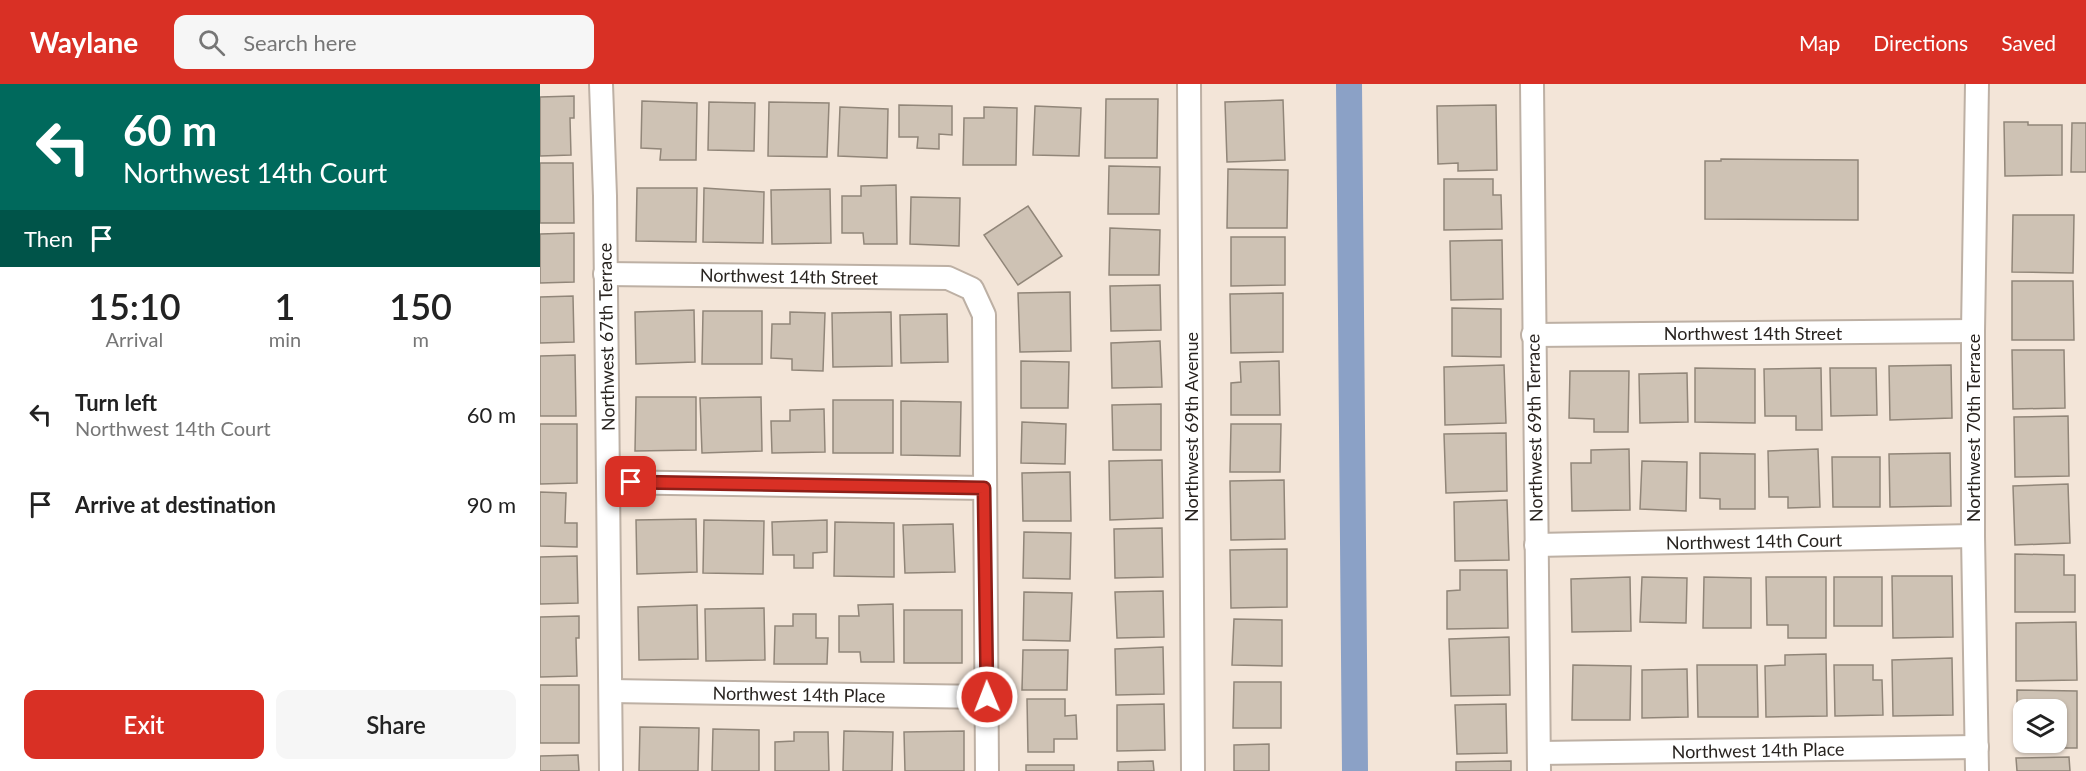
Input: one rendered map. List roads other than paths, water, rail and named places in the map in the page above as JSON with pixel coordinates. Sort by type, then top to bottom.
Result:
[{"type":"street","name":"Northwest 67th Terrace","points":[[601,84],[605,196],[611,771]]},
{"type":"street","name":"Northwest 69th Avenue","points":[[1189,84],[1193,771]]},
{"type":"street","name":"Northwest 69th Terrace","points":[[1532,84],[1539,762]]},
{"type":"street","name":"Northwest 70th Terrace","points":[[1977,84],[1973,331],[1973,536],[1977,771]]},
{"type":"street","name":"Northwest 14th Street","points":[[605,274],[948,278],[972,289],[984,315],[984,488]]},
{"type":"street","name":"Northwest 14th Street","points":[[1533,335],[1973,331]]},
{"type":"street","points":[[608,482],[984,488],[987,771]]},
{"type":"street","name":"Northwest 14th Court","points":[[1536,545],[1973,536]]},
{"type":"street","name":"Northwest 14th Place","points":[[611,691],[987,697]]},
{"type":"street","name":"Northwest 14th Place","points":[[1539,762],[1977,747]]},
{"type":"waterway","points":[[1349,84],[1355,771]]}]
